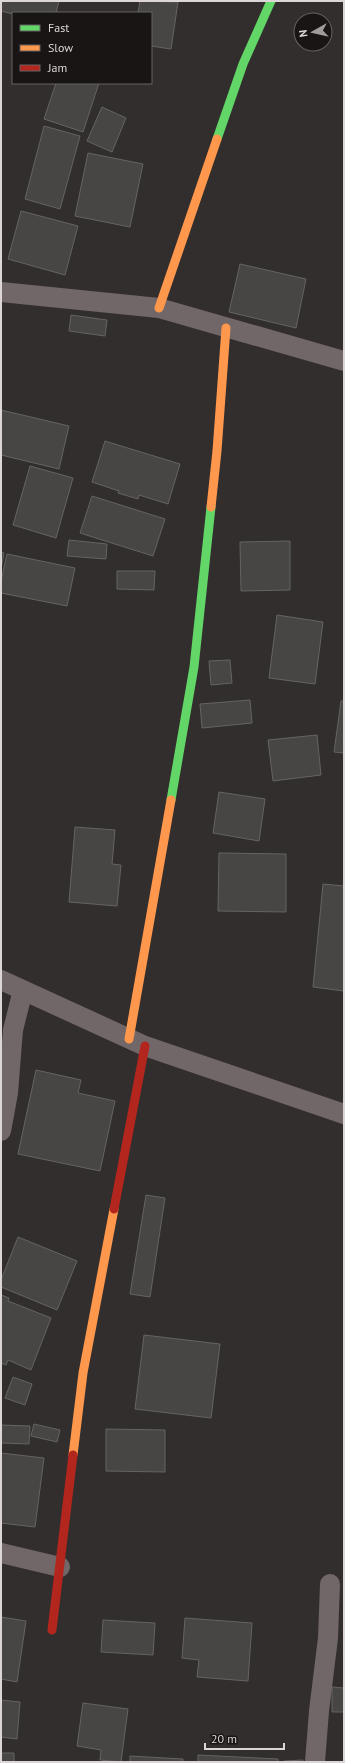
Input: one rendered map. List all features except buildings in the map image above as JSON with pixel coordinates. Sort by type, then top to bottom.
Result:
[{"type":"street","points":[[159,308],[243,64],[271,1]]},
{"type":"street","points":[[1,292],[159,308],[344,361]]},
{"type":"street","points":[[52,1630],[83,1373],[137,1042],[194,667],[217,451],[226,328]]},
{"type":"street","points":[[1,980],[137,1042],[344,1114]]},
{"type":"street","points":[[1,1131],[8,1093],[13,1030],[23,990]]},
{"type":"street","points":[[1,1553],[60,1567]]},
{"type":"street","points":[[315,1762],[319,1711],[328,1638],[330,1584]]},
{"type":"traffic: fast","points":[[217,139],[243,64],[271,1]]},
{"type":"traffic: fast","points":[[171,800],[194,667],[211,507]]},
{"type":"traffic: slow","points":[[159,308],[217,139]]},
{"type":"traffic: slow","points":[[211,507],[217,451],[226,328]]},
{"type":"traffic: slow","points":[[129,1039],[171,800]]},
{"type":"traffic: slow","points":[[73,1455],[83,1373],[114,1209]]},
{"type":"traffic: jam","points":[[114,1209],[145,1046]]},
{"type":"traffic: jam","points":[[52,1630],[73,1455]]}]
